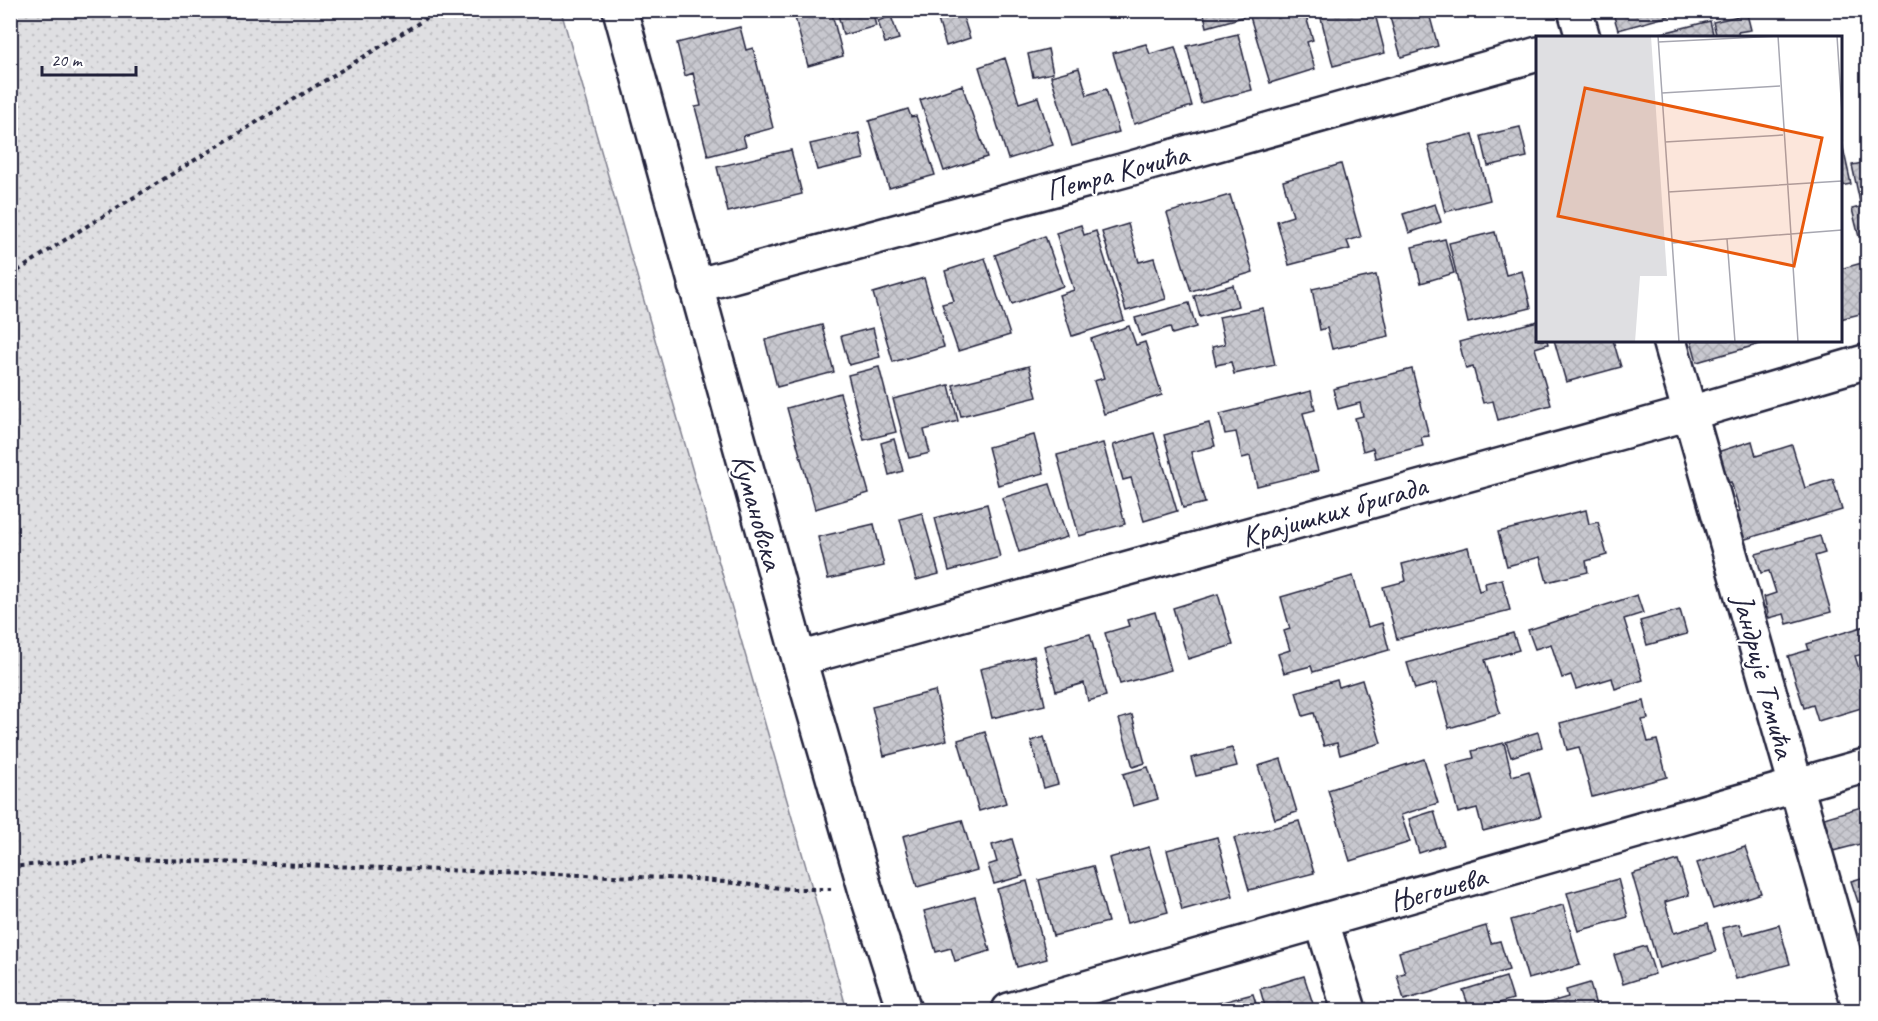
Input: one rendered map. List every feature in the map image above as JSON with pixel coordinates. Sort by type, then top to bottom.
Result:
[{"type":"street","name":"Кумановска","points":[[620,10],[799,659],[865,888],[904,1011]]},
{"type":"street","points":[[1575,10],[1582,36]]},
{"type":"street","name":"Петра Кочића","points":[[695,286],[1121,171],[1536,55]]},
{"type":"street","name":"Јандрије Томића","points":[[1670,342],[1860,1011]]},
{"type":"street","name":"Крајишких бригада","points":[[799,659],[1868,362]]},
{"type":"street","name":"Његошева","points":[[1009,1011],[1868,765]]},
{"type":"street","points":[[1322,922],[1349,1011]]},
{"type":"path","points":[[10,276],[74,234],[440,10]]},
{"type":"path","points":[[10,867],[105,858],[695,879],[790,889],[865,888]]},
{"type":"shaded area","points":[[10,11],[561,11],[847,1010],[11,1010]]},
{"type":"building","points":[[793,10],[831,10],[843,56],[808,66]]},
{"type":"building","points":[[837,10],[872,10],[876,26],[843,35]]},
{"type":"building","points":[[935,10],[961,10],[970,38],[946,46]]},
{"type":"building","points":[[1203,10],[1241,10],[1243,17],[1207,27]]},
{"type":"building","points":[[1248,10],[1276,10],[1278,18],[1304,10],[1313,40],[1307,42],[1315,69],[1270,83]]},
{"type":"building","points":[[1319,10],[1374,10],[1385,53],[1333,66]]},
{"type":"building","points":[[1388,10],[1428,10],[1438,46],[1401,57]]},
{"type":"building","points":[[1612,10],[1668,10],[1669,16],[1618,30]]},
{"type":"building","points":[[1747,14],[1751,30],[1738,32],[1739,36],[1716,36],[1713,22]]},
{"type":"building","points":[[891,16],[899,39],[885,43],[878,21]]},
{"type":"building","points":[[1710,21],[1714,36],[1651,36]]},
{"type":"building","points":[[740,27],[746,50],[753,48],[773,128],[743,136],[746,146],[708,156],[695,107],[701,106],[693,73],[685,76],[677,43]]},
{"type":"building","points":[[1238,34],[1252,90],[1201,103],[1187,46]]},
{"type":"building","points":[[1146,44],[1150,54],[1175,47],[1192,106],[1134,124],[1113,53]]},
{"type":"building","points":[[1048,49],[1053,73],[1033,77],[1028,54]]},
{"type":"building","points":[[1005,58],[1019,103],[1038,97],[1053,145],[1008,159],[979,67]]},
{"type":"building","points":[[1079,68],[1087,95],[1106,89],[1119,132],[1072,146],[1051,76]]},
{"type":"building","points":[[962,85],[987,157],[944,171],[920,100]]},
{"type":"building","points":[[908,109],[911,117],[916,116],[935,175],[889,188],[869,121]]},
{"type":"building","points":[[1520,127],[1527,157],[1488,166],[1481,136]]},
{"type":"building","points":[[859,133],[864,159],[817,170],[810,144]]},
{"type":"building","points":[[1473,134],[1490,200],[1445,212],[1428,145]]},
{"type":"building","points":[[1842,143],[1851,184],[1842,186]]},
{"type":"building","points":[[791,150],[802,194],[728,212],[717,167]]},
{"type":"building","points":[[1868,162],[1868,200],[1860,202],[1852,165]]},
{"type":"building","points":[[1341,164],[1361,237],[1347,241],[1350,249],[1289,265],[1277,221],[1293,216],[1283,181]]},
{"type":"building","points":[[1230,195],[1253,272],[1191,291],[1167,213]]},
{"type":"building","points":[[1435,204],[1441,222],[1409,233],[1403,214]]},
{"type":"building","points":[[1868,205],[1868,235],[1859,237],[1852,209]]},
{"type":"building","points":[[1128,224],[1139,262],[1154,258],[1166,299],[1126,311],[1102,232]]},
{"type":"building","points":[[1081,225],[1084,235],[1096,231],[1124,320],[1072,336],[1059,295],[1074,290],[1056,233]]},
{"type":"building","points":[[1495,232],[1506,275],[1522,271],[1531,308],[1468,323],[1449,243]]},
{"type":"building","points":[[1045,236],[1063,286],[1012,304],[995,255]]},
{"type":"building","points":[[1445,239],[1454,273],[1421,283],[1412,247]]},
{"type":"building","points":[[985,258],[1010,335],[958,351],[942,304],[954,301],[945,271]]},
{"type":"building","points":[[1862,263],[1868,284],[1868,312],[1842,318],[1842,268]]},
{"type":"building","points":[[1376,275],[1389,336],[1332,349],[1327,328],[1320,330],[1312,289]]},
{"type":"building","points":[[924,278],[944,347],[893,362],[873,293]]},
{"type":"building","points":[[1233,285],[1238,306],[1200,317],[1194,296]]},
{"type":"building","points":[[1189,303],[1196,327],[1172,334],[1170,327],[1141,336],[1135,318]]},
{"type":"building","points":[[1263,308],[1275,365],[1234,374],[1231,362],[1216,365],[1212,347],[1225,344],[1219,317]]},
{"type":"building","points":[[1536,322],[1536,342],[1548,342],[1548,344],[1535,348],[1551,405],[1498,420],[1493,401],[1483,403],[1473,367],[1466,369],[1459,342]]},
{"type":"building","points":[[822,325],[834,372],[777,387],[765,340]]},
{"type":"building","points":[[1129,326],[1136,345],[1145,342],[1162,395],[1104,414],[1094,381],[1104,378],[1091,339]]},
{"type":"building","points":[[873,328],[880,357],[849,365],[841,336]]},
{"type":"building","points":[[1555,342],[1614,342],[1621,367],[1566,382]]},
{"type":"building","points":[[1692,342],[1767,342],[1697,362]]},
{"type":"building","points":[[1029,366],[1037,397],[961,416],[953,385]]},
{"type":"building","points":[[879,367],[896,432],[864,440],[848,375]]},
{"type":"building","points":[[1412,369],[1429,436],[1421,437],[1423,446],[1375,458],[1373,448],[1363,451],[1355,418],[1363,416],[1360,403],[1338,409],[1333,389]]},
{"type":"building","points":[[949,385],[958,421],[924,430],[930,453],[909,458],[893,399]]},
{"type":"building","points":[[1311,391],[1315,410],[1303,413],[1318,471],[1257,486],[1250,456],[1242,458],[1236,432],[1225,434],[1220,414]]},
{"type":"building","points":[[840,393],[869,493],[815,509],[787,408]]},
{"type":"building","points":[[1209,423],[1215,446],[1191,452],[1205,503],[1183,508],[1164,435]]},
{"type":"building","points":[[1154,433],[1177,511],[1144,521],[1131,478],[1123,480],[1113,445]]},
{"type":"building","points":[[1034,435],[1044,473],[998,485],[988,447]]},
{"type":"building","points":[[894,439],[903,471],[889,475],[881,443]]},
{"type":"building","points":[[1752,441],[1756,456],[1792,445],[1805,488],[1833,479],[1842,510],[1729,544],[1721,517],[1740,511],[1731,482],[1723,484],[1714,453]]},
{"type":"building","points":[[1103,443],[1125,524],[1079,536],[1057,455]]},
{"type":"building","points":[[1050,484],[1067,537],[1019,552],[1002,498]]},
{"type":"building","points":[[987,504],[1000,557],[949,571],[935,518]]},
{"type":"building","points":[[1586,510],[1589,524],[1598,522],[1607,555],[1586,561],[1588,572],[1547,582],[1540,557],[1507,566],[1498,532]]},
{"type":"building","points":[[922,513],[939,574],[916,580],[900,519]]},
{"type":"building","points":[[874,524],[884,566],[828,579],[818,537]]},
{"type":"building","points":[[1820,536],[1825,553],[1815,556],[1831,612],[1787,624],[1784,614],[1769,618],[1764,597],[1776,593],[1769,571],[1761,573],[1756,554]]},
{"type":"building","points":[[1468,547],[1479,591],[1486,589],[1485,583],[1502,579],[1510,610],[1397,639],[1383,587],[1406,581],[1402,564]]},
{"type":"building","points":[[1353,576],[1368,627],[1382,623],[1389,650],[1313,672],[1311,666],[1284,673],[1278,654],[1290,650],[1284,631],[1290,629],[1281,597]]},
{"type":"building","points":[[1218,594],[1233,645],[1188,659],[1173,608]]},
{"type":"building","points":[[1637,595],[1643,613],[1624,619],[1643,680],[1615,689],[1612,678],[1576,689],[1571,675],[1562,678],[1551,644],[1535,649],[1528,630]]},
{"type":"building","points":[[1680,610],[1687,634],[1647,645],[1640,621]]},
{"type":"building","points":[[1155,612],[1171,670],[1120,684],[1105,633],[1129,626],[1127,620]]},
{"type":"building","points":[[1868,625],[1868,653],[1855,656],[1868,697],[1868,706],[1818,721],[1813,705],[1804,708],[1788,656],[1809,650],[1807,644]]},
{"type":"building","points":[[1513,633],[1519,650],[1485,660],[1500,713],[1449,728],[1436,683],[1415,689],[1407,663]]},
{"type":"building","points":[[1090,634],[1106,696],[1088,701],[1084,683],[1056,691],[1044,646]]},
{"type":"building","points":[[1034,656],[1045,705],[992,718],[980,669]]},
{"type":"building","points":[[1337,680],[1339,687],[1362,680],[1381,743],[1340,755],[1337,743],[1324,746],[1314,713],[1303,716],[1296,692]]},
{"type":"building","points":[[935,691],[947,740],[884,756],[872,707]]},
{"type":"building","points":[[1644,701],[1648,719],[1642,720],[1648,742],[1657,740],[1667,777],[1592,797],[1579,747],[1567,750],[1560,723]]},
{"type":"building","points":[[1132,715],[1145,763],[1133,767],[1119,719]]},
{"type":"building","points":[[985,732],[1006,803],[979,811],[958,740]]},
{"type":"building","points":[[1538,732],[1542,747],[1511,757],[1506,742]]},
{"type":"building","points":[[1044,737],[1058,784],[1044,788],[1031,741]]},
{"type":"building","points":[[1504,743],[1512,776],[1529,771],[1541,816],[1483,831],[1477,808],[1458,813],[1446,765],[1474,758],[1472,751]]},
{"type":"building","points":[[1232,748],[1237,766],[1196,776],[1191,758]]},
{"type":"building","points":[[1281,759],[1297,812],[1275,819],[1258,766]]},
{"type":"building","points":[[1424,759],[1438,803],[1401,815],[1410,842],[1350,861],[1328,790]]},
{"type":"building","points":[[1148,767],[1158,799],[1133,806],[1123,774]]},
{"type":"building","points":[[1868,805],[1868,842],[1833,851],[1824,818]]},
{"type":"building","points":[[1434,811],[1444,845],[1419,853],[1409,819]]},
{"type":"building","points":[[962,820],[977,870],[917,887],[903,836]]},
{"type":"building","points":[[1299,821],[1314,873],[1249,890],[1234,838]]},
{"type":"building","points":[[1217,837],[1233,896],[1182,910],[1167,850]]},
{"type":"building","points":[[1012,839],[1023,876],[994,884],[988,865],[997,862],[992,845]]},
{"type":"building","points":[[1149,847],[1168,912],[1127,923],[1109,858]]},
{"type":"building","points":[[1745,847],[1761,893],[1713,909],[1697,863]]},
{"type":"building","points":[[1678,860],[1689,895],[1665,902],[1674,933],[1708,923],[1716,952],[1659,968],[1632,874]]},
{"type":"building","points":[[1093,866],[1108,922],[1053,936],[1039,880]]},
{"type":"building","points":[[1868,876],[1868,899],[1858,902],[1851,881]]},
{"type":"building","points":[[1618,879],[1628,917],[1578,931],[1567,893]]},
{"type":"building","points":[[1027,881],[1047,959],[1017,967],[997,889]]},
{"type":"building","points":[[975,897],[990,951],[955,961],[951,948],[936,952],[924,911]]},
{"type":"building","points":[[1563,905],[1580,965],[1528,979],[1511,920]]},
{"type":"building","points":[[1739,924],[1743,935],[1779,925],[1790,964],[1736,979],[1722,928]]},
{"type":"building","points":[[1486,926],[1491,943],[1500,941],[1509,970],[1404,1000],[1397,975],[1405,973],[1399,952]]},
{"type":"building","points":[[1646,946],[1655,974],[1623,984],[1614,955]]},
{"type":"building","points":[[1304,976],[1315,1010],[1266,1010],[1260,989]]},
{"type":"building","points":[[1506,977],[1513,999],[1470,1010],[1463,990]]},
{"type":"building","points":[[1590,983],[1597,1010],[1546,1010],[1544,1004],[1568,997],[1566,990]]},
{"type":"building","points":[[1253,994],[1258,1010],[1205,1010],[1204,1007]]}]
